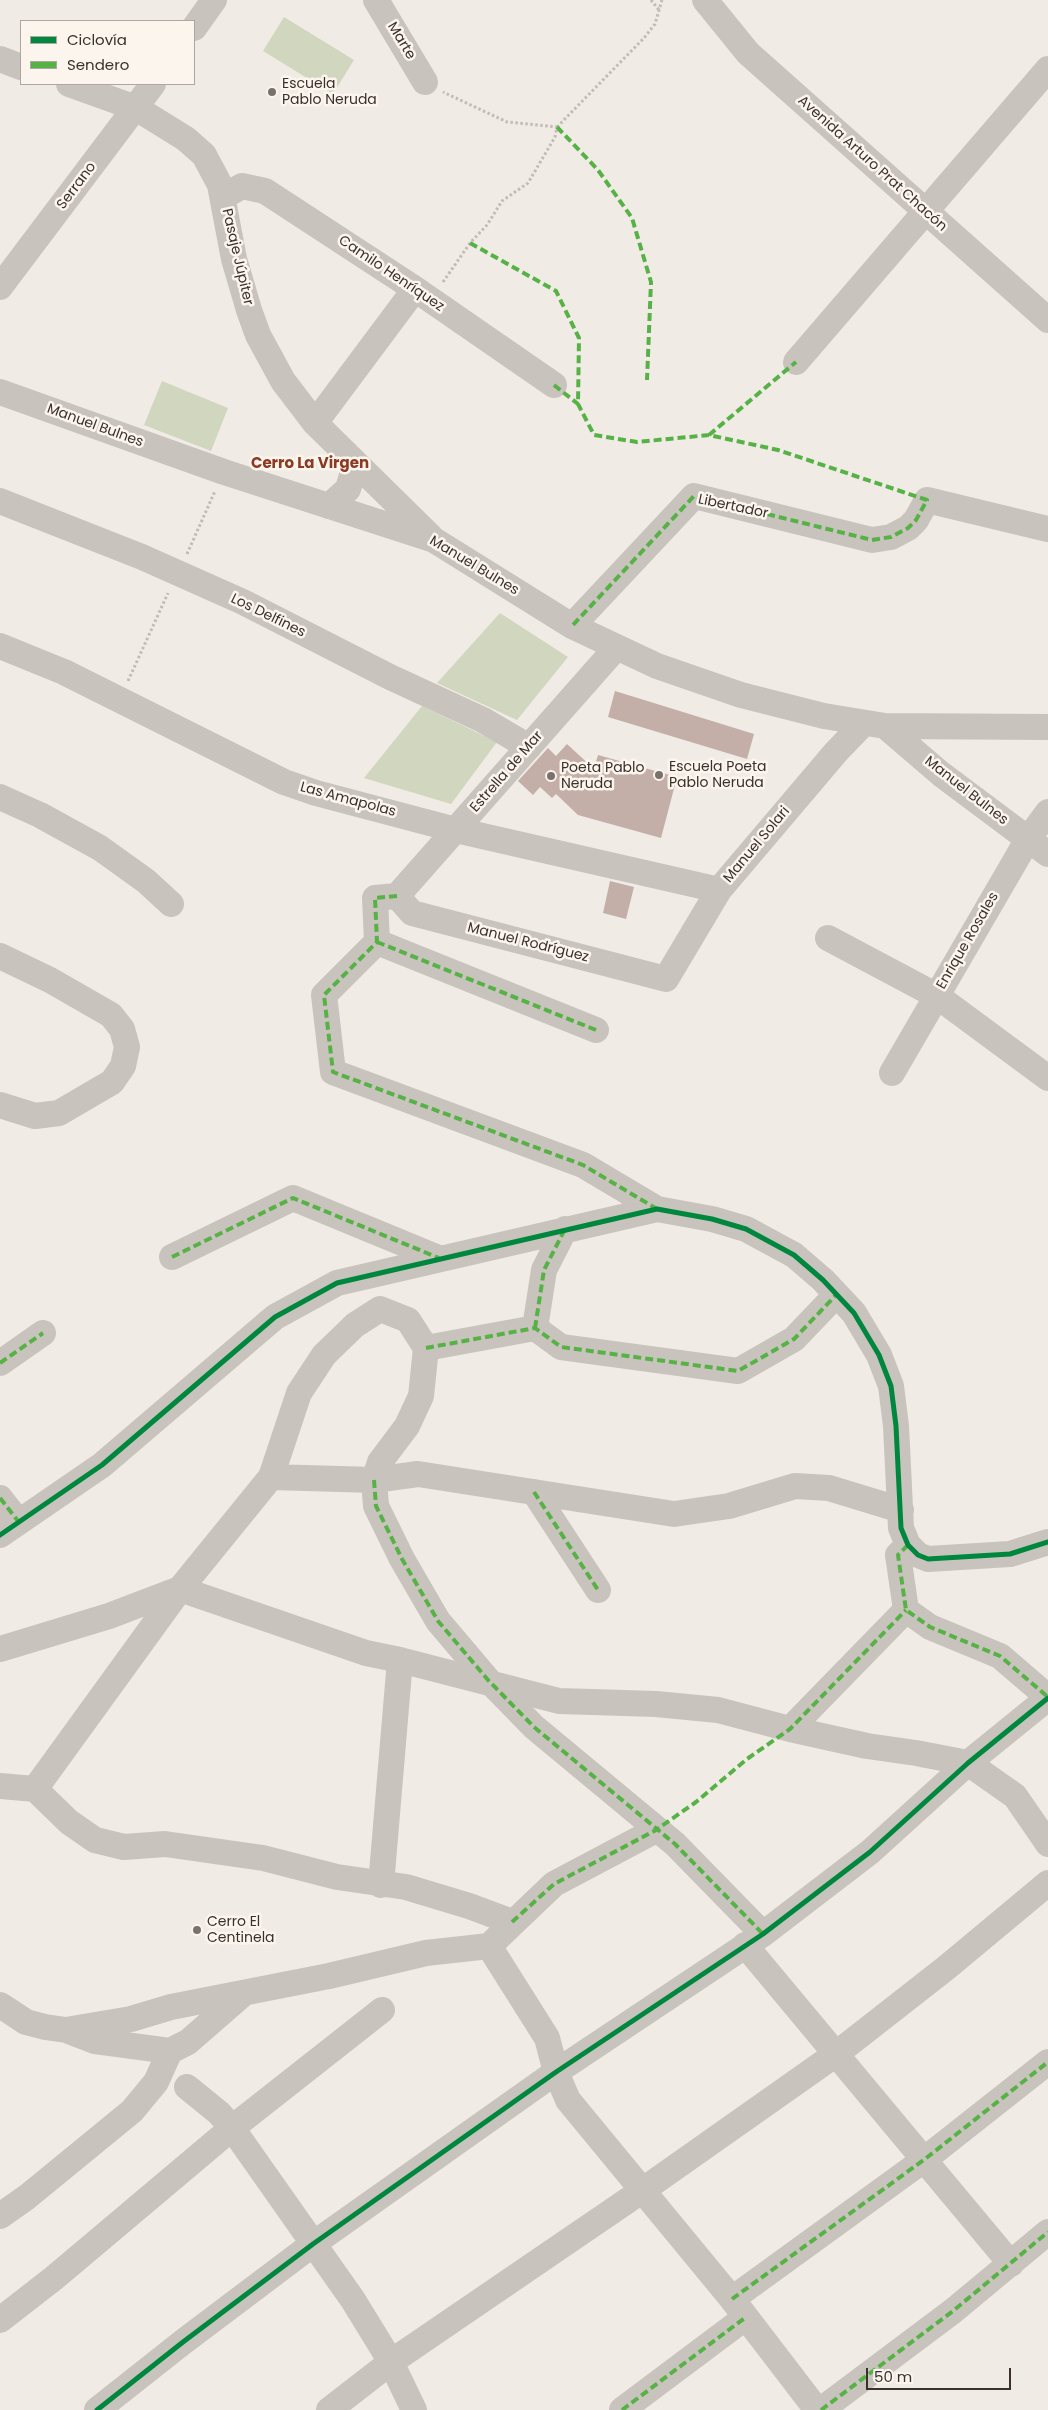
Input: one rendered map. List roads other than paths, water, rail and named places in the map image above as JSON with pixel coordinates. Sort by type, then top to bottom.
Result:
[{"type":"street","points":[[195,27],[214,0]]},
{"type":"street","name":"Marte","points":[[376,0],[425,82]]},
{"type":"street","name":"Avenida Arturo Prat Chacón","points":[[705,0],[748,54],[1048,320]]},
{"type":"street","points":[[0,59],[20,67]]},
{"type":"street","points":[[796,362],[925,211],[1046,74]]},
{"type":"street","name":"Pasaje Júpiter","points":[[71,85],[136,108],[196,146],[214,170],[223,197],[240,285],[258,335],[284,381],[315,423],[355,465],[434,540]]},
{"type":"street","name":"Serrano","points":[[4,276],[152,85]]},
{"type":"street","name":"Camilo Henríquez","points":[[223,197],[242,186],[265,191],[423,294],[554,385]]},
{"type":"street","points":[[315,423],[423,294]]},
{"type":"street","name":"Manuel Bulnes","points":[[0,392],[224,472],[434,540],[572,626],[657,666],[741,696],[785,707],[875,724],[1048,727]]},
{"type":"street","points":[[329,506],[348,489],[355,465]]},
{"type":"street","name":"Libertador","points":[[572,626],[694,496],[872,540],[891,537],[908,528],[916,520],[927,500],[1048,529]]},
{"type":"street","name":"Los Delfines","points":[[0,501],[142,557],[243,602],[390,676],[484,720],[529,747]]},
{"type":"street","name":"Las Amapolas","points":[[0,646],[64,672],[284,782],[340,800],[414,817],[456,830],[719,890]]},
{"type":"street","name":"Estrella de Mar","points":[[397,896],[616,648]]},
{"type":"street","name":"Manuel Bulnes","points":[[875,724],[1038,846]]},
{"type":"street","name":"Manuel Solari","points":[[666,978],[719,890],[836,752],[875,724]]},
{"type":"street","points":[[0,797],[40,815],[100,848],[146,881],[171,904]]},
{"type":"street","name":"Enrique Rosales","points":[[892,1073],[937,996],[1038,846],[1048,812]]},
{"type":"street","points":[[397,896],[375,898],[377,942],[324,995],[333,1072],[583,1165],[657,1209],[712,1219],[746,1229],[794,1255],[854,1313],[879,1355],[886,1371],[891,1386],[896,1426],[901,1528],[908,1545],[918,1555],[928,1558],[1010,1554],[1048,1542]]},
{"type":"street","name":"Manuel Rodríguez","points":[[397,896],[412,913],[666,978]]},
{"type":"street","points":[[828,938],[937,996],[1048,1078]]},
{"type":"street","points":[[377,942],[596,1030]]},
{"type":"street","points":[[0,956],[50,980],[111,1016],[122,1029],[127,1047],[124,1066],[112,1082],[59,1113],[35,1116],[2,1110]]},
{"type":"street","points":[[172,1257],[293,1198],[441,1259]]},
{"type":"street","points":[[0,1498],[9,1528],[102,1465],[275,1317],[337,1283],[657,1209]]},
{"type":"street","points":[[535,1328],[544,1270],[564,1229]]},
{"type":"street","points":[[426,1348],[535,1328],[561,1347],[738,1371],[794,1339],[836,1295]]},
{"type":"street","points":[[35,1789],[180,1589],[271,1477],[299,1393],[324,1354],[355,1325],[380,1309],[408,1320],[426,1348],[421,1396],[407,1426],[380,1462],[374,1480],[376,1506],[402,1559],[434,1613],[493,1685],[534,1727],[675,1844],[754,1940],[836,2054],[1011,2264]]},
{"type":"street","points":[[0,1363],[43,1333]]},
{"type":"street","points":[[271,1477],[374,1480],[418,1474],[674,1514],[729,1506],[795,1486],[829,1488],[901,1510]]},
{"type":"street","points":[[534,1492],[598,1590]]},
{"type":"street","points":[[97,2410],[183,2342],[313,2244],[556,2072],[754,1940],[870,1852],[968,1763],[1048,1697],[1000,1656],[930,1627],[906,1610],[898,1554],[908,1545]]},
{"type":"street","points":[[0,1649],[109,1616],[180,1589],[366,1653],[559,1701],[656,1704],[718,1710],[790,1729],[867,1746],[968,1763],[1015,1796],[1048,1844]]},
{"type":"street","points":[[790,1729],[906,1610]]},
{"type":"street","points":[[381,1884],[400,1660]]},
{"type":"street","points":[[0,1786],[35,1789],[69,1822],[95,1840],[124,1847],[165,1844],[262,1858],[337,1877],[406,1887],[469,1906],[512,1922]]},
{"type":"street","points":[[66,2030],[130,2019],[170,2007],[243,1994],[426,1953],[489,1946],[554,1884],[656,1830]]},
{"type":"street","points":[[329,2410],[391,2362],[643,2190],[836,2054],[946,1968],[1048,1883]]},
{"type":"street","points":[[489,1946],[548,2038],[556,2072],[568,2100],[739,2308],[819,2410],[887,2362],[1011,2264],[1048,2232]]},
{"type":"street","points":[[0,2005],[26,2022],[66,2030],[95,2041],[170,2050],[188,2042],[243,1994]]},
{"type":"street","points":[[0,2320],[54,2278],[232,2128],[382,2010]]},
{"type":"street","points":[[0,2216],[27,2197],[132,2111],[156,2082],[170,2050]]},
{"type":"street","points":[[622,2410],[739,2308],[1048,2062]]},
{"type":"street","points":[[188,2087],[219,2113],[232,2128],[353,2300],[391,2362],[414,2410]]},
{"type":"place","name":"Escuela Pablo Neruda","points":[[272,92]]},
{"type":"place","name":"Escuela Poeta Pablo Neruda","points":[[659,775]]},
{"type":"place","name":"Poeta Pablo Neruda","points":[[551,776]]},
{"type":"place","name":"Cerro El Centinela","points":[[197,1930]]},
{"type":"district","name":"Cerro La Virgen","points":[[310,464]]}]
